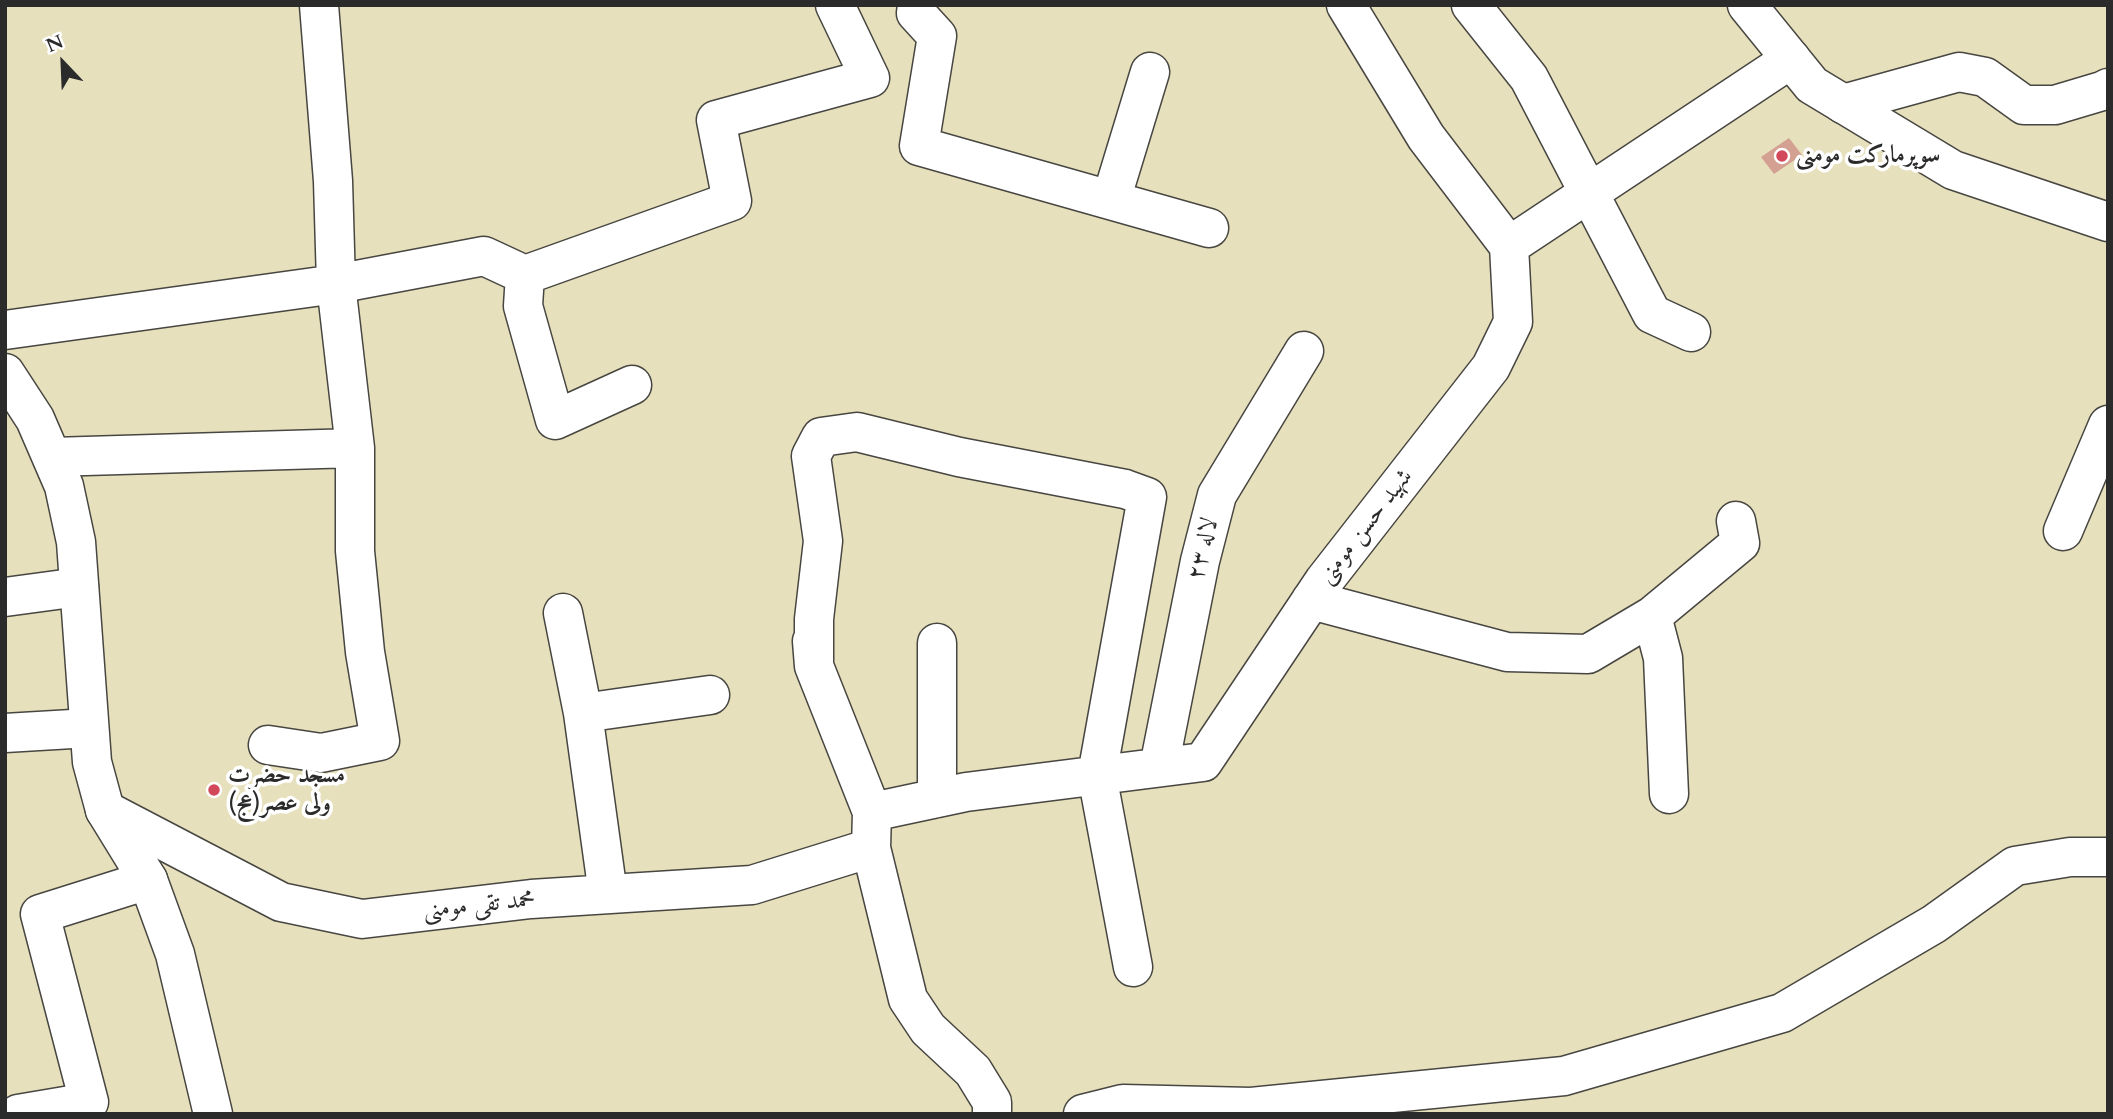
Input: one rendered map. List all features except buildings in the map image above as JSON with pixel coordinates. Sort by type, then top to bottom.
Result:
[{"type":"street","points":[[268,745],[321,753],[380,741],[365,652],[355,551],[355,448],[336,284],[333,181],[319,5]]},
{"type":"street","points":[[5,330],[336,284],[484,256],[525,275],[732,201],[716,120],[870,78],[835,5]]},
{"type":"street","points":[[917,5],[916,13],[937,36],[919,146],[1209,228]]},
{"type":"street","points":[[1346,5],[1426,137],[1509,246],[1791,59]]},
{"type":"street","points":[[1471,5],[1529,78],[1652,314],[1691,332]]},
{"type":"street","points":[[1747,5],[1812,85],[1843,104],[1953,170],[2108,222]]},
{"type":"street","points":[[1111,200],[1150,72]]},
{"type":"street","points":[[1843,104],[1959,72],[1985,77],[2024,105],[2055,105],[2108,88]]},
{"type":"street","name":"شهید حسن مومنی","points":[[872,830],[937,798],[966,792],[1202,762],[1324,580],[1491,368],[1513,322],[1509,246]]},
{"type":"street","points":[[525,275],[523,306],[555,420],[632,385]]},
{"type":"street","name":"لاله ۲۳","points":[[1159,767],[1200,561],[1217,495],[1304,351]]},
{"type":"street","points":[[5,373],[35,419],[64,486],[76,542],[92,762],[105,810],[148,880],[175,954],[213,1114]]},
{"type":"street","points":[[2063,531],[2108,425]]},
{"type":"street","points":[[814,666],[814,619],[823,541],[811,456],[821,437],[857,432],[960,457],[1125,489],[1147,497],[1097,775],[1132,967]]},
{"type":"street","points":[[52,457],[355,448]]},
{"type":"street","points":[[1311,600],[1507,652],[1588,654],[1652,615],[1740,542],[1736,521]]},
{"type":"street","points":[[5,597],[79,587]]},
{"type":"street","points":[[564,612],[583,713],[608,894]]},
{"type":"street","points":[[1652,615],[1663,658],[1669,794]]},
{"type":"street","points":[[810,626],[814,666],[872,830],[908,999],[928,1029],[972,1071],[992,1102],[992,1114]]},
{"type":"street","points":[[937,643],[937,798]]},
{"type":"street","points":[[583,713],[710,695]]},
{"type":"street","points":[[5,733],[89,728]]},
{"type":"street","name":"محمد تقی مومنی","points":[[105,810],[281,902],[362,919],[531,899],[752,885],[872,830]]},
{"type":"street","points":[[1083,1114],[1123,1104],[1251,1107],[1564,1076],[1782,1013],[1934,924],[2015,866],[2070,857],[2108,856]]},
{"type":"street","points":[[18,1114],[89,1102],[40,914],[148,880]]},
{"type":"place","name":"سوپرمارکت مومنی","points":[[1782,156]]},
{"type":"place","name":"مسجد حضرت ولی عصر(عج)","points":[[214,790]]}]
